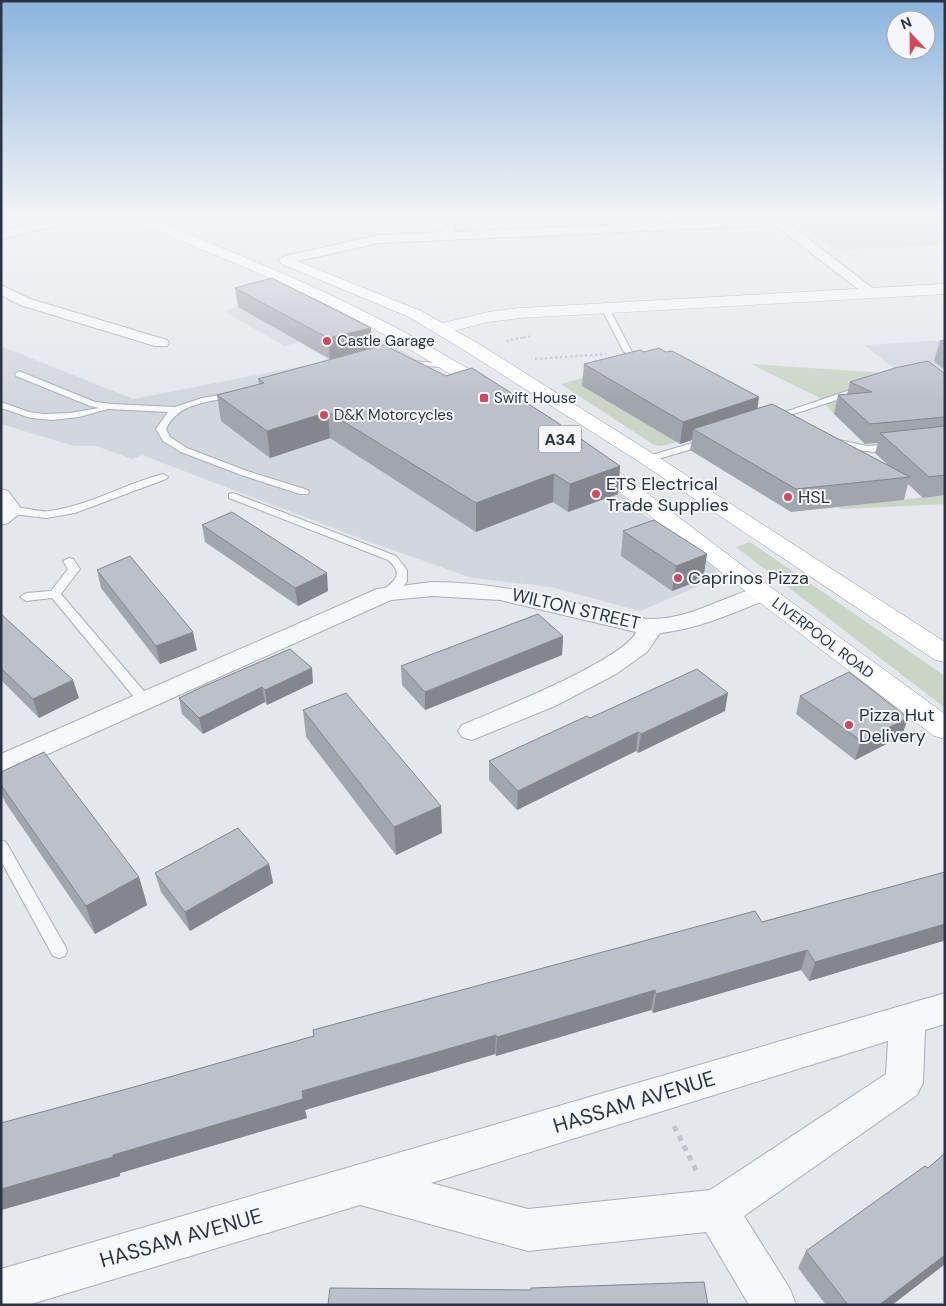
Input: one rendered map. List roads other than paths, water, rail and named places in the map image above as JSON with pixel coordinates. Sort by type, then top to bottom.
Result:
[{"type":"highway","name":"A34","points":[[279,278],[324,297],[393,332],[507,398],[496,382],[431,332],[375,296],[330,278]]},
{"type":"highway","points":[[393,332],[431,332]]},
{"type":"highway","name":"A34","points":[[431,332],[497,362],[945,654]]},
{"type":"highway","name":"LIVERPOOL ROAD","points":[[576,450],[608,472],[762,593],[945,729]]},
{"type":"street","points":[[852,278],[872,293]]},
{"type":"street","points":[[1,289],[25,302],[161,343]]},
{"type":"street","points":[[431,332],[504,314],[945,289]]},
{"type":"street","points":[[9,308],[25,302]]},
{"type":"street","name":"WILTON STREET","points":[[1,764],[385,594],[426,589],[486,590],[652,626],[677,623],[695,618],[762,593]]},
{"type":"street","points":[[472,731],[546,700],[607,668],[638,647],[646,638],[652,626]]},
{"type":"street","name":"HASSAM AVENUE","points":[[1,1291],[360,1185],[945,1008]]},
{"type":"street","points":[[360,1185],[528,1230],[716,1210],[904,1083],[907,1018]]},
{"type":"street","points":[[716,1210],[774,1305]]},
{"type":"lane","points":[[604,308],[628,352]]},
{"type":"lane","points":[[395,362],[409,361],[452,367]]},
{"type":"lane","points":[[19,374],[94,404],[112,407],[176,410]]},
{"type":"lane","points":[[762,422],[849,392],[876,385]]},
{"type":"lane","points":[[244,392],[197,402],[176,410],[163,420],[161,429],[166,440],[184,450],[244,473],[304,492]]},
{"type":"lane","points":[[1,405],[33,416],[48,417],[61,417],[112,407]]},
{"type":"lane","points":[[781,415],[797,424]]},
{"type":"lane","points":[[648,459],[716,438]]},
{"type":"lane","points":[[828,441],[867,449],[906,445]]},
{"type":"lane","points":[[5,509],[46,515],[74,510],[163,477]]},
{"type":"lane","name":"WILTON STREET","points":[[233,496],[392,558],[399,564],[402,573],[399,584],[385,594]]},
{"type":"lane","points":[[26,597],[55,594],[74,569],[69,561]]},
{"type":"lane","points":[[55,594],[144,700]]},
{"type":"lane","points":[[1,846],[60,951]]},
{"type":"place","name":"Castle Garage","points":[[327,341]]},
{"type":"place","name":"Swift House","points":[[484,398]]},
{"type":"place","name":"D&K Motorcycles","points":[[324,415]]},
{"type":"place","name":"ETS Electrical Trade Supplies","points":[[596,494]]},
{"type":"place","name":"HSL","points":[[788,497]]},
{"type":"place","name":"Caprinos Pizza","points":[[678,578]]},
{"type":"place","name":"Pizza Hut Delivery","points":[[849,725]]}]
